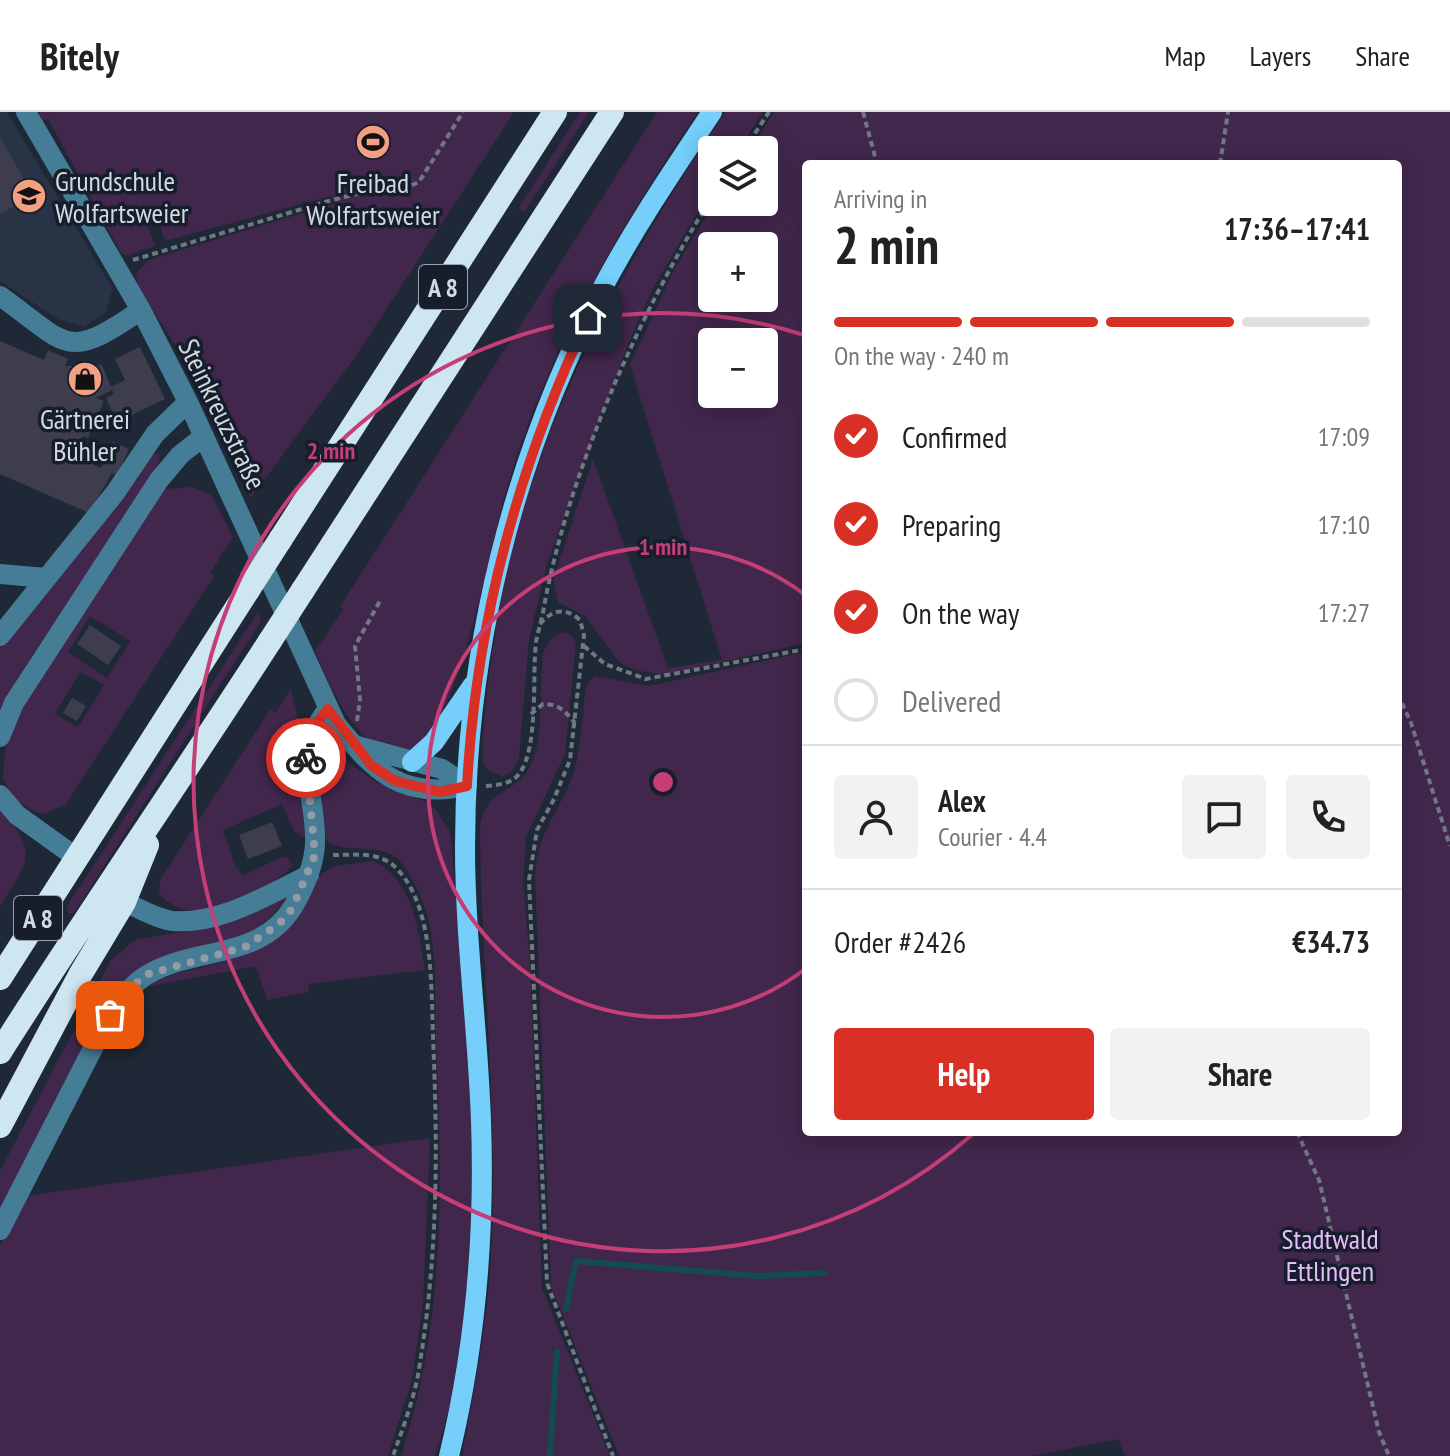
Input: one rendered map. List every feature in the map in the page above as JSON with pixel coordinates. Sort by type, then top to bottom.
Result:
[{"type":"highway","name":"A 8","points":[[0,978],[555,112]]},
{"type":"highway","name":"A 8","points":[[0,1052],[105,887],[161,810],[612,112]]},
{"type":"highway","name":"A 8","points":[[0,1126],[80,975],[124,902],[161,810]]},
{"type":"main road","points":[[449,1456],[474,1334],[483,1212],[481,1117],[467,916],[467,786],[477,678],[500,558],[550,401],[616,264],[712,112]]},
{"type":"main road","points":[[412,762],[434,742],[477,678]]},
{"type":"street","name":"Steinkreuzstraße","points":[[26,112],[141,310],[188,402],[278,592],[328,709],[371,765],[395,781],[440,792],[467,786]]},
{"type":"street","points":[[0,296],[58,338],[77,345],[96,340],[141,310]]},
{"type":"street","points":[[0,636],[115,493],[155,434],[188,402]]},
{"type":"street","points":[[0,737],[14,703],[159,480],[180,455],[204,436]]},
{"type":"street","points":[[0,574],[46,578]]},
{"type":"street","points":[[0,1230],[110,1015],[126,991],[160,968],[245,947],[260,938],[292,909],[315,855],[306,767],[307,745],[314,726],[328,709]]},
{"type":"street","points":[[351,741],[442,769],[467,786]]},
{"type":"street","points":[[0,795],[17,815],[77,858]]},
{"type":"street","points":[[124,902],[168,921],[197,919],[255,901],[309,875]]},
{"type":"path","points":[[117,268],[136,259],[325,202],[368,191],[399,191],[419,182],[463,112]]},
{"type":"path","points":[[863,112],[876,160]]},
{"type":"path","points":[[1221,160],[1228,112]]},
{"type":"path","points":[[753,136],[768,113]]},
{"type":"path","points":[[467,786],[494,785],[517,777],[527,759],[540,624],[563,529],[614,389],[668,271],[701,216]]},
{"type":"path","points":[[351,741],[360,709],[355,646],[381,599]]},
{"type":"path","points":[[540,624],[553,612],[569,612],[580,620],[584,646],[576,724],[563,781],[537,830],[529,880],[537,1006],[545,1259],[555,1312],[613,1456]]},
{"type":"path","points":[[584,646],[605,664],[646,679],[802,650]]},
{"type":"path","points":[[1402,703],[1450,846]]},
{"type":"path","points":[[531,715],[543,704],[551,704],[563,708],[576,724]]},
{"type":"path","points":[[315,855],[365,855],[385,859],[397,868],[407,881],[423,919],[430,964],[438,1166],[434,1252],[417,1378],[393,1456]]},
{"type":"path","points":[[1299,1136],[1319,1180],[1379,1432],[1389,1456]]},
{"type":"shaded area","name":"Grundschule Wolfartsweier","points":[[0,112],[7,112],[112,288],[107,311],[84,327],[58,319],[0,281]]},
{"type":"green space","points":[[39,112],[514,112],[360,350],[251,498],[200,385],[138,286],[136,274],[148,260],[336,203],[331,196],[165,241],[158,219],[147,224],[155,246],[128,255],[121,253],[48,119],[43,121]]},
{"type":"green space","points":[[580,112],[589,112],[525,211],[518,209]]},
{"type":"green space","points":[[657,112],[698,112],[634,210],[605,261],[578,312],[530,419],[511,474],[467,646],[444,710],[432,733],[420,745],[401,751],[383,748],[367,738],[353,723],[330,685],[315,651],[343,610],[341,605]]},
{"type":"green space","points":[[725,112],[763,112],[747,136],[709,136]]},
{"type":"green space","name":"Stadtwald Ettlingen","points":[[774,112],[1450,112],[1450,1456],[1125,1456],[1118,1439],[1032,1456],[619,1456],[551,1286],[535,875],[539,848],[572,777],[580,743],[586,685],[595,676],[649,686],[802,653],[802,1136],[1402,1136],[1402,160],[802,160],[802,644],[664,675],[628,667],[618,661],[585,616],[558,602],[553,580],[593,459],[668,668],[722,660],[630,365],[675,268],[707,216],[778,216],[778,136],[759,136]]},
{"type":"green space","points":[[698,153],[698,212],[653,288],[628,344],[547,564],[529,640],[519,758],[512,771],[502,777],[487,769],[483,763],[484,717],[507,569],[527,499],[551,430],[579,364],[611,299]]},
{"type":"green space","points":[[153,453],[161,454],[156,469],[30,659],[0,713],[0,646]]},
{"type":"green space","points":[[193,487],[211,495],[233,537],[210,573],[214,576],[66,804],[46,813],[38,813],[14,799],[3,778],[5,750],[23,704],[165,489]],"holes":[[[90,616],[130,641],[107,678],[68,652]],[[80,672],[104,685],[78,727],[55,714]]]},
{"type":"green space","points":[[258,612],[261,620],[256,629],[74,913],[69,914],[66,908]]},
{"type":"green space","points":[[562,632],[569,633],[576,642],[565,754],[526,837],[523,883],[530,960],[542,1288],[610,1456],[462,1456],[485,1318],[492,1234],[491,1081],[480,827],[489,804],[519,781],[532,762],[539,736],[544,649]]},
{"type":"green space","points":[[291,689],[300,728],[296,756],[306,828],[304,838],[294,831],[282,804],[223,830],[235,865],[242,875],[286,856],[293,865],[261,889],[216,908],[187,910],[165,900],[159,894],[160,880],[270,710],[276,712]]},
{"type":"green space","points":[[328,753],[342,758],[376,782],[431,804],[450,830],[470,1066],[474,1225],[468,1303],[456,1380],[435,1456],[401,1456],[416,1405],[426,1354],[438,1251],[434,951],[425,907],[404,866],[386,852],[342,847],[323,837],[316,763]]},
{"type":"green space","points":[[0,809],[21,837],[26,857],[0,906]]},
{"type":"green space","points":[[373,861],[387,869],[406,893],[416,923],[425,970],[309,984],[308,992],[267,1000],[256,966],[144,987],[171,975],[228,961],[255,949],[323,873],[335,866]]},
{"type":"green space","points":[[290,894],[275,912],[245,935],[210,949],[150,965],[0,1213],[0,1171],[111,960],[135,940],[196,929]]},
{"type":"green space","points":[[430,1138],[423,1303],[412,1380],[388,1456],[0,1456],[0,1245],[25,1196]]},
{"type":"building","points":[[0,137],[33,195],[0,214]]},
{"type":"building","points":[[0,341],[44,360],[48,350],[68,359],[65,366],[102,365],[111,387],[125,380],[115,359],[140,347],[165,399],[117,422],[106,398],[114,394],[112,390],[96,398],[104,401],[88,438],[83,436],[74,456],[101,468],[113,442],[129,449],[117,475],[112,473],[89,513],[0,474]]},
{"type":"building","points":[[90,625],[121,646],[108,665],[77,644]]},
{"type":"building","points":[[72,698],[86,706],[77,721],[63,713]]},
{"type":"building","points":[[272,822],[282,846],[248,859],[239,835]]},
{"type":"waterway","points":[[566,1309],[576,1261],[757,1276],[824,1273]]},
{"type":"waterway","points":[[550,1456],[557,1352]]},
{"type":"way so far","points":[[110,1015],[126,991],[148,974],[160,968],[245,947],[279,924],[292,909],[315,855],[306,758]]},
{"type":"place","name":"Freibad Wolfartsweier","points":[[373,142]]},
{"type":"place","name":"Grundschule Wolfartsweier","points":[[29,196]]},
{"type":"place","name":"Gärtnerei Bühler","points":[[85,379]]},
{"type":"route","points":[[306,758],[314,726],[328,709],[336,724],[371,765],[395,781],[419,790],[440,792],[467,786],[477,678],[500,558],[537,436],[568,358],[588,318]]}]
